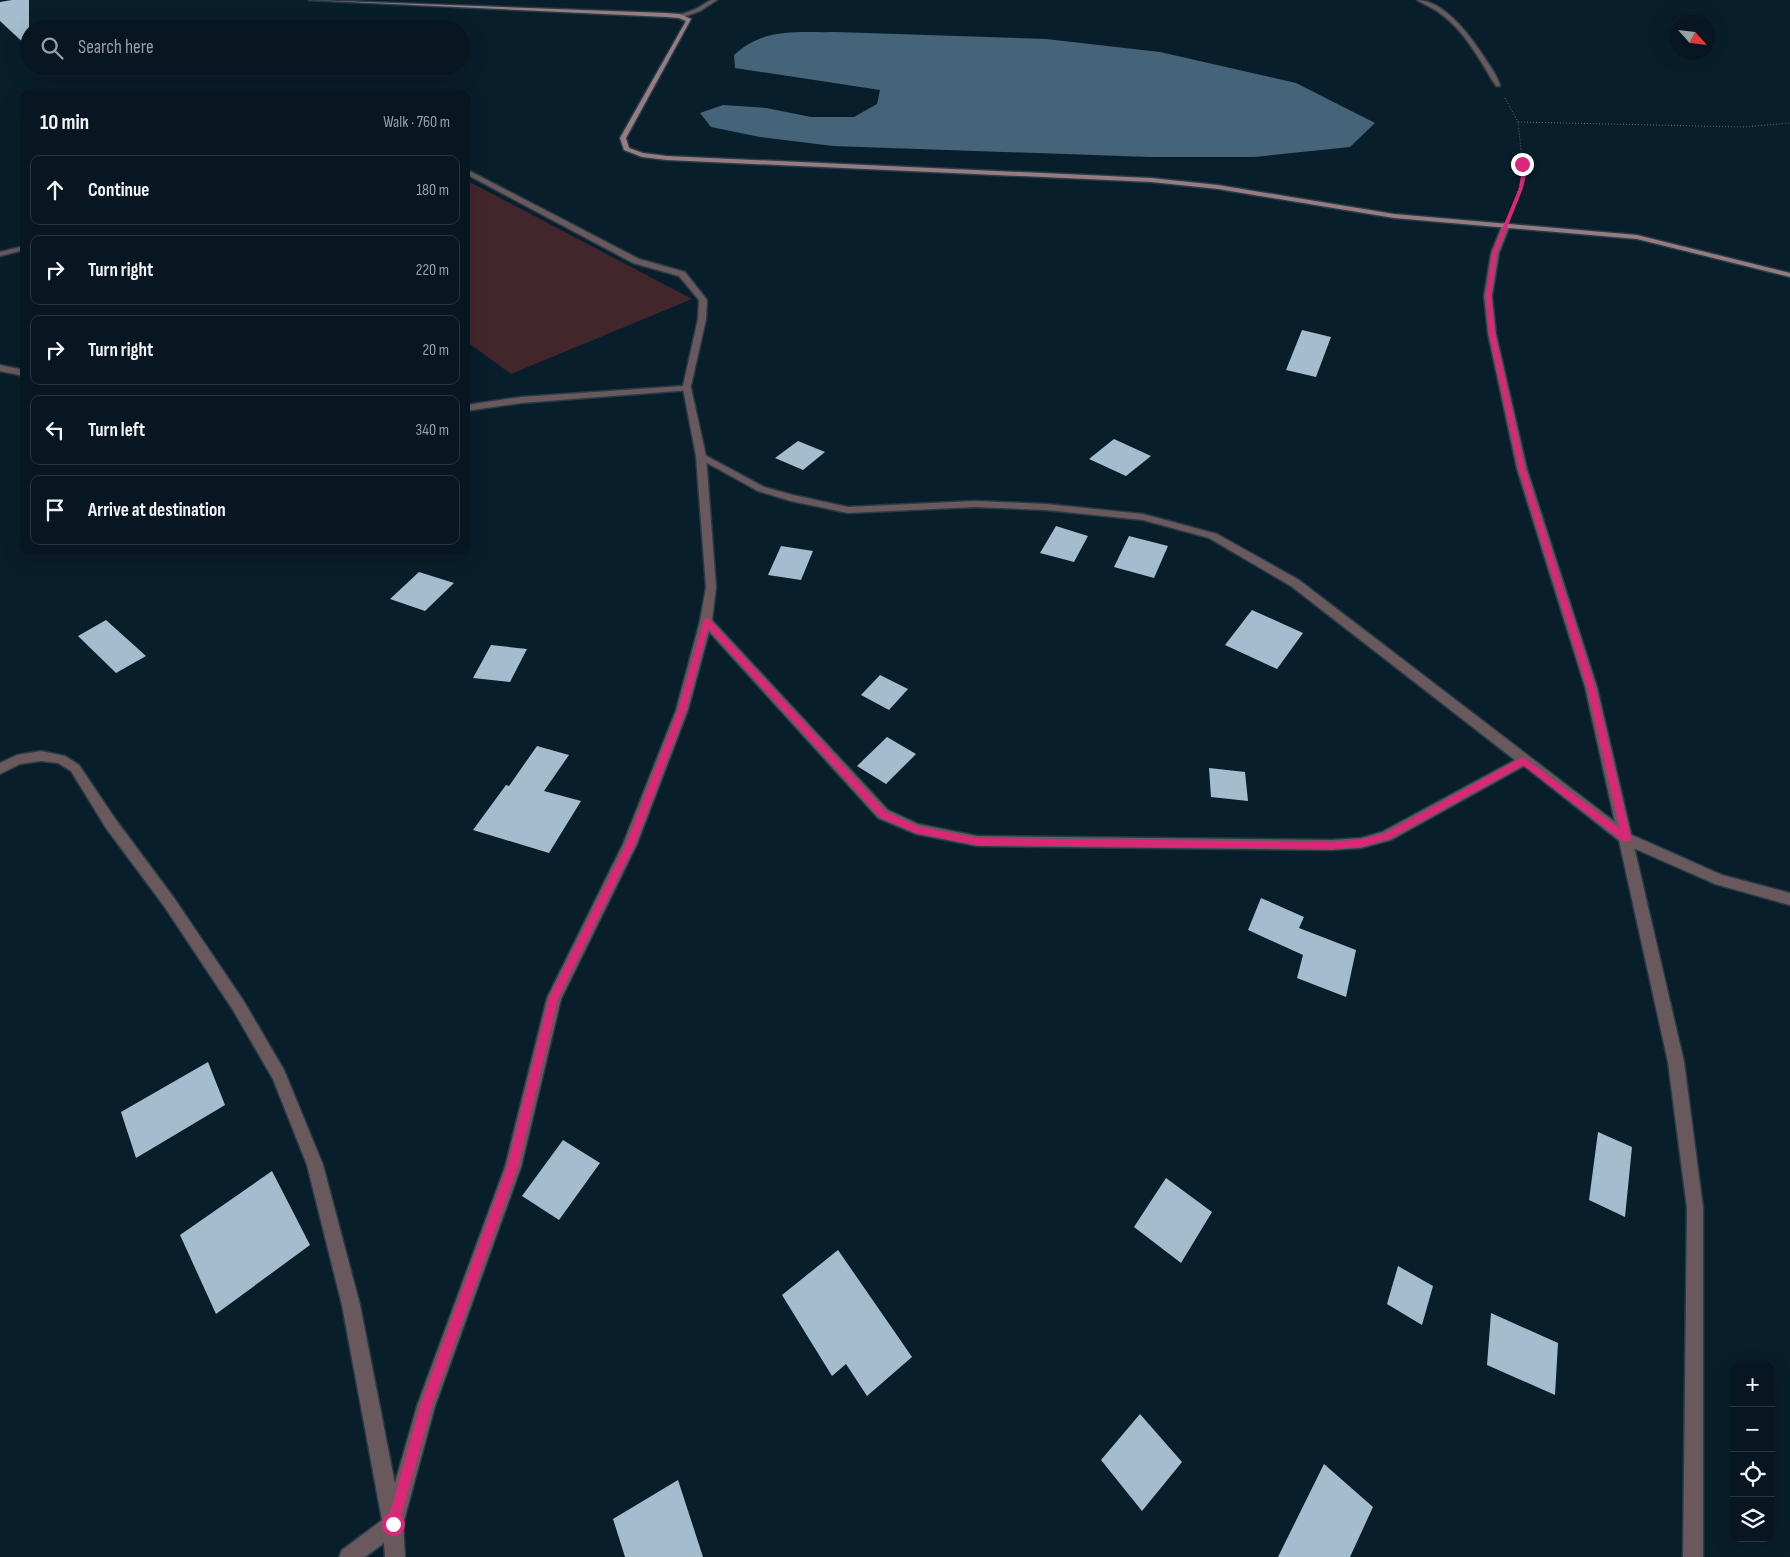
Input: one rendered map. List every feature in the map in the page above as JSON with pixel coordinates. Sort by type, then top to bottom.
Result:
[{"type":"street","points":[[312,0],[680,16],[695,12],[714,0]]},
{"type":"street","points":[[1420,0],[1440,9],[1479,51],[1498,85]]},
{"type":"street","points":[[680,16],[689,20],[623,138],[626,149],[642,155],[667,158],[1151,180],[1218,187],[1394,216],[1637,237],[1790,275]]},
{"type":"street","points":[[349,1557],[393,1524],[426,1406],[512,1167],[554,998],[630,844],[682,710],[706,621],[711,587],[701,456],[687,388],[702,319],[703,300],[682,274],[636,261],[470,173]]},
{"type":"street","points":[[1506,225],[1495,253],[1488,296],[1492,334],[1522,469],[1591,687],[1676,1062],[1695,1208],[1693,1557]]},
{"type":"street","points":[[0,254],[20,249]]},
{"type":"street","points":[[0,368],[20,372]]},
{"type":"street","points":[[470,407],[521,400],[687,388]]},
{"type":"street","points":[[701,456],[740,479],[762,489],[791,498],[848,510],[975,504],[1046,507],[1143,517],[1213,536],[1296,582],[1626,839],[1720,880],[1790,899]]},
{"type":"street","points":[[706,621],[883,814],[916,830],[946,837],[977,841],[1332,845],[1361,843],[1386,836],[1523,760]]},
{"type":"street","points":[[0,768],[17,760],[41,756],[61,759],[75,768],[111,824],[169,902],[238,1005],[279,1075],[315,1165],[350,1304],[393,1524],[395,1557]]},
{"type":"path","points":[[1498,85],[1518,122],[1524,175],[1506,225]]},
{"type":"path","points":[[1518,122],[1744,127],[1790,123]]},
{"type":"shaded area","points":[[470,182],[692,299],[511,374],[470,344]]},
{"type":"water","points":[[835,32],[1046,39],[1160,52],[1296,83],[1375,123],[1350,147],[1254,157],[1150,157],[833,146],[760,137],[711,127],[700,113],[723,105],[766,108],[811,117],[854,117],[877,104],[880,90],[735,68],[734,55],[745,46],[757,40],[782,33]]},
{"type":"building","points":[[29,0],[29,20],[20,20],[20,40],[0,21],[0,2]]},
{"type":"building","points":[[1302,330],[1331,337],[1316,377],[1286,370]]},
{"type":"building","points":[[1114,439],[1151,456],[1126,476],[1089,459]]},
{"type":"building","points":[[798,441],[825,452],[803,470],[775,458]]},
{"type":"building","points":[[1056,526],[1088,536],[1074,562],[1040,553]]},
{"type":"building","points":[[1129,536],[1168,546],[1154,578],[1114,567]]},
{"type":"building","points":[[781,546],[813,551],[801,580],[768,575]]},
{"type":"building","points":[[419,572],[454,583],[425,611],[390,599]]},
{"type":"building","points":[[1252,610],[1303,633],[1277,669],[1225,645]]},
{"type":"building","points":[[106,620],[146,656],[116,673],[78,636]]},
{"type":"building","points":[[491,645],[527,649],[510,682],[473,678]]},
{"type":"building","points":[[880,675],[908,689],[889,710],[861,695]]},
{"type":"building","points":[[887,737],[916,754],[886,784],[857,766]]},
{"type":"building","points":[[537,746],[569,755],[544,791],[581,801],[549,853],[473,830],[506,785],[509,786]]},
{"type":"building","points":[[1209,768],[1245,772],[1248,801],[1211,797]]},
{"type":"building","points":[[1261,898],[1304,917],[1299,928],[1356,950],[1346,997],[1297,978],[1303,955],[1248,930]]},
{"type":"building","points":[[208,1062],[225,1105],[136,1158],[121,1112]]},
{"type":"building","points":[[1598,1132],[1632,1147],[1625,1217],[1589,1200]]},
{"type":"building","points":[[563,1140],[600,1163],[559,1220],[522,1196]]},
{"type":"building","points":[[272,1171],[310,1245],[216,1314],[180,1235]]},
{"type":"building","points":[[1166,1178],[1212,1212],[1181,1263],[1134,1227]]},
{"type":"building","points":[[838,1250],[912,1357],[867,1396],[846,1364],[832,1376],[782,1295]]},
{"type":"building","points":[[1398,1266],[1433,1286],[1422,1325],[1387,1304]]},
{"type":"building","points":[[1491,1313],[1558,1343],[1555,1395],[1487,1365]]},
{"type":"building","points":[[1140,1414],[1182,1462],[1142,1511],[1101,1460]]},
{"type":"building","points":[[1324,1464],[1373,1507],[1350,1557],[1278,1557]]},
{"type":"building","points":[[678,1480],[703,1557],[625,1557],[613,1519]]},
{"type":"route","points":[[393,1524],[426,1406],[512,1167],[554,998],[630,844],[682,710],[706,621],[883,814],[916,830],[946,837],[977,841],[1332,845],[1361,843],[1386,836],[1523,760],[1626,839],[1591,687],[1522,469],[1492,334],[1488,296],[1495,253],[1521,188],[1524,175],[1522,164]]}]
